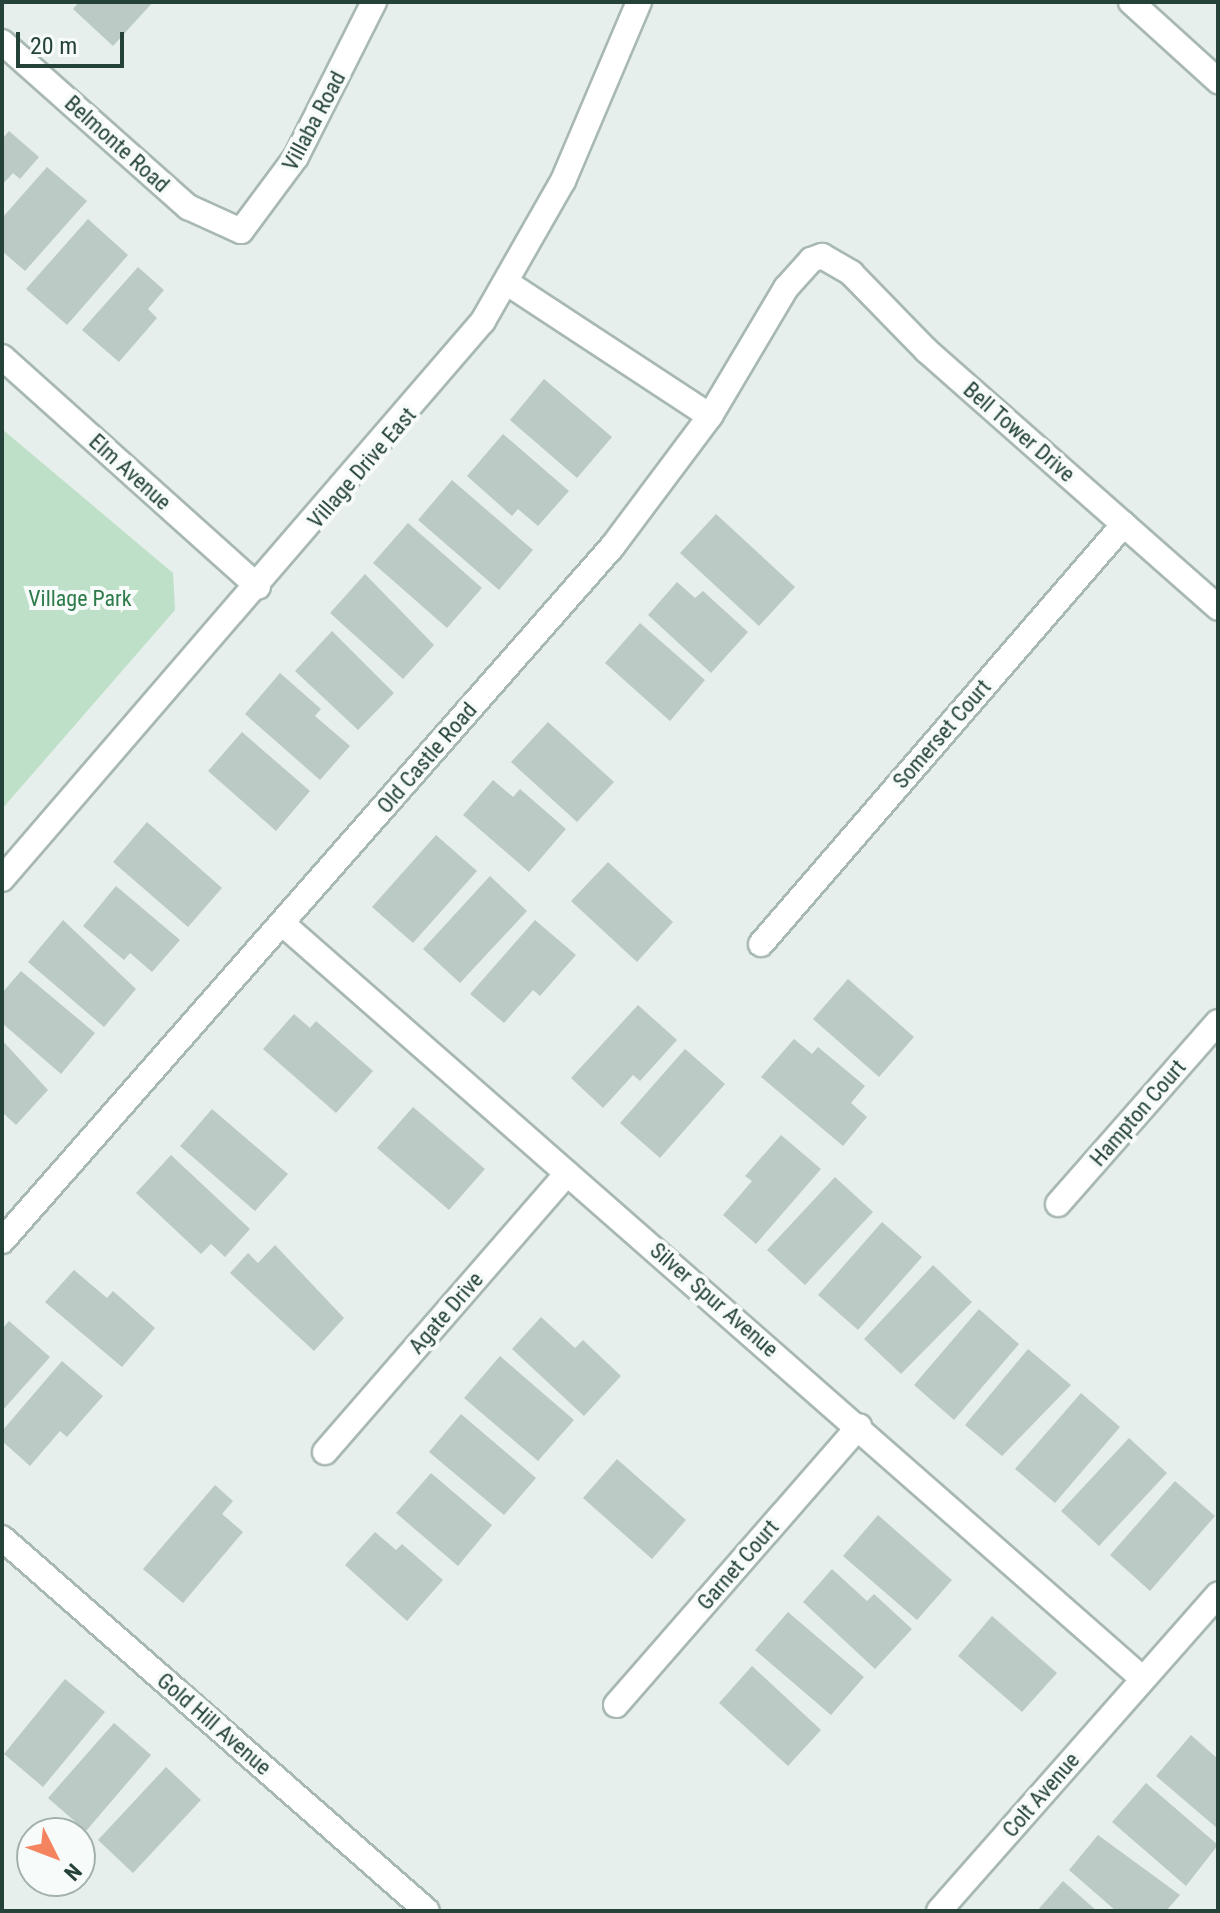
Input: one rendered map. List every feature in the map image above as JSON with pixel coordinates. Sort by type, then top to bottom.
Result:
[{"type":"street","name":"Villaba Road","points":[[241,231],[296,157],[374,2]]},
{"type":"street","name":"Village Drive East","points":[[2,879],[427,392],[509,284],[563,181],[639,2]]},
{"type":"street","points":[[1131,2],[1218,81]]},
{"type":"street","name":"Belmonte Road","points":[[2,42],[188,207],[241,231]]},
{"type":"street","name":"Old Castle Road","points":[[2,1241],[612,547],[710,416],[786,288],[801,268],[822,256]]},
{"type":"street","name":"Bell Tower Drive","points":[[822,256],[851,273],[927,351],[1218,608]]},
{"type":"street","points":[[509,284],[710,416]]},
{"type":"street","name":"Elm Avenue","points":[[2,357],[258,587]]},
{"type":"street","name":"Somerset Court","points":[[761,944],[1124,524]]},
{"type":"street","name":"Silver Spur Avenue","points":[[283,924],[859,1426],[1143,1679]]},
{"type":"street","name":"Hampton Court","points":[[1058,1204],[1218,1022]]},
{"type":"street","name":"Agate Drive","points":[[325,1452],[567,1174]]},
{"type":"street","name":"Garnet Court","points":[[616,1705],[859,1426]]},
{"type":"street","name":"Gold Hill Avenue","points":[[2,1538],[427,1911]]},
{"type":"street","name":"Colt Avenue","points":[[939,1911],[1218,1594]]},
{"type":"green space","name":"Village Park","points":[[2,429],[173,573],[175,610],[2,809]]},
{"type":"building","points":[[79,2],[153,2],[113,46],[73,9]]},
{"type":"building","points":[[9,131],[39,157],[20,179],[13,173],[2,185],[2,139]]},
{"type":"building","points":[[47,167],[87,201],[25,271],[2,251],[2,218]]},
{"type":"building","points":[[88,219],[128,255],[67,325],[26,289]]},
{"type":"building","points":[[138,267],[164,290],[148,309],[157,318],[119,362],[82,330]]},
{"type":"building","points":[[544,379],[612,437],[577,478],[510,420]]},
{"type":"building","points":[[503,434],[569,491],[538,526],[518,509],[512,516],[467,476]]},
{"type":"building","points":[[452,480],[533,550],[499,590],[418,520]]},
{"type":"building","points":[[716,514],[795,587],[759,626],[680,553]]},
{"type":"building","points":[[408,523],[482,588],[447,628],[373,563]]},
{"type":"building","points":[[365,574],[434,645],[403,679],[330,613]]},
{"type":"building","points":[[677,582],[695,598],[703,591],[748,632],[711,673],[648,615]]},
{"type":"building","points":[[640,623],[705,680],[670,721],[605,663]]},
{"type":"building","points":[[332,631],[394,693],[358,730],[295,671]]},
{"type":"building","points":[[280,673],[321,709],[315,716],[350,746],[320,780],[245,714]]},
{"type":"building","points":[[548,722],[614,782],[577,822],[511,762]]},
{"type":"building","points":[[242,732],[310,791],[276,831],[208,771]]},
{"type":"building","points":[[493,780],[513,797],[520,789],[566,829],[529,872],[463,815]]},
{"type":"building","points":[[147,822],[222,888],[188,927],[113,862]]},
{"type":"building","points":[[436,835],[477,871],[413,943],[372,907]]},
{"type":"building","points":[[608,862],[673,922],[637,962],[571,901]]},
{"type":"building","points":[[490,876],[527,911],[460,983],[423,949]]},
{"type":"building","points":[[116,886],[180,940],[152,972],[130,953],[124,960],[83,926]]},
{"type":"building","points":[[63,920],[136,989],[104,1027],[28,962]]},
{"type":"building","points":[[535,920],[576,955],[540,996],[533,990],[504,1023],[470,994]]},
{"type":"building","points":[[21,971],[95,1033],[61,1074],[2,1023],[2,993]]},
{"type":"building","points":[[848,979],[914,1037],[879,1077],[813,1019]]},
{"type":"building","points":[[638,1005],[677,1040],[640,1081],[633,1075],[603,1108],[571,1078]]},
{"type":"building","points":[[294,1014],[310,1028],[316,1021],[373,1071],[336,1113],[263,1049]]},
{"type":"building","points":[[794,1039],[812,1054],[818,1047],[865,1086],[851,1103],[867,1117],[843,1146],[761,1077]]},
{"type":"building","points":[[2,1040],[48,1090],[16,1125],[2,1112]]},
{"type":"building","points":[[685,1049],[725,1084],[660,1158],[620,1123]]},
{"type":"building","points":[[413,1107],[485,1169],[449,1210],[377,1148]]},
{"type":"building","points":[[212,1109],[288,1174],[255,1211],[180,1146]]},
{"type":"building","points":[[781,1135],[821,1169],[756,1244],[723,1215],[752,1181],[745,1176]]},
{"type":"building","points":[[171,1155],[250,1229],[225,1257],[211,1244],[201,1254],[136,1193]]},
{"type":"building","points":[[835,1177],[873,1212],[805,1285],[767,1250]]},
{"type":"building","points":[[882,1222],[922,1257],[858,1330],[818,1295]]},
{"type":"building","points":[[275,1245],[344,1318],[314,1351],[230,1273],[248,1253],[258,1263]]},
{"type":"building","points":[[933,1265],[972,1302],[901,1374],[864,1339]]},
{"type":"building","points":[[74,1270],[107,1298],[113,1291],[155,1328],[122,1367],[45,1302]]},
{"type":"building","points":[[979,1309],[1019,1344],[954,1420],[914,1385]]},
{"type":"building","points":[[541,1317],[575,1348],[583,1340],[621,1376],[584,1416],[512,1349]]},
{"type":"building","points":[[9,1321],[50,1357],[2,1411],[2,1329]]},
{"type":"building","points":[[1028,1349],[1071,1385],[1002,1456],[965,1425]]},
{"type":"building","points":[[500,1356],[574,1420],[538,1461],[464,1398]]},
{"type":"building","points":[[62,1361],[103,1396],[67,1437],[60,1431],[30,1466],[2,1441],[2,1431]]},
{"type":"building","points":[[1081,1393],[1120,1427],[1055,1503],[1015,1469]]},
{"type":"building","points":[[461,1414],[536,1478],[504,1515],[429,1452]]},
{"type":"building","points":[[1129,1438],[1167,1473],[1099,1546],[1061,1511]]},
{"type":"building","points":[[617,1459],[686,1520],[652,1559],[583,1498]]},
{"type":"building","points":[[431,1473],[492,1525],[458,1566],[396,1513]]},
{"type":"building","points":[[1175,1481],[1215,1516],[1150,1591],[1110,1555]]},
{"type":"building","points":[[215,1485],[233,1501],[222,1514],[243,1532],[183,1603],[143,1569]]},
{"type":"building","points":[[878,1515],[952,1580],[917,1620],[843,1556]]},
{"type":"building","points":[[375,1532],[396,1550],[402,1544],[443,1580],[407,1621],[345,1565]]},
{"type":"building","points":[[832,1569],[867,1601],[874,1594],[912,1629],[875,1669],[803,1602]]},
{"type":"building","points":[[788,1612],[864,1677],[831,1715],[755,1650]]},
{"type":"building","points":[[992,1616],[1057,1673],[1022,1712],[958,1656]]},
{"type":"building","points":[[752,1666],[821,1730],[788,1766],[719,1703]]},
{"type":"building","points":[[65,1679],[105,1712],[43,1787],[4,1754]]},
{"type":"building","points":[[114,1723],[151,1755],[96,1819],[70,1817],[48,1798]]},
{"type":"building","points":[[1191,1735],[1218,1759],[1218,1829],[1156,1776]]},
{"type":"building","points":[[166,1767],[201,1800],[133,1873],[98,1840]]},
{"type":"building","points":[[1146,1783],[1218,1845],[1186,1886],[1112,1822]]},
{"type":"building","points":[[1098,1835],[1180,1895],[1166,1911],[1116,1911],[1069,1870]]},
{"type":"building","points":[[1063,1881],[1097,1911],[1037,1911]]}]
